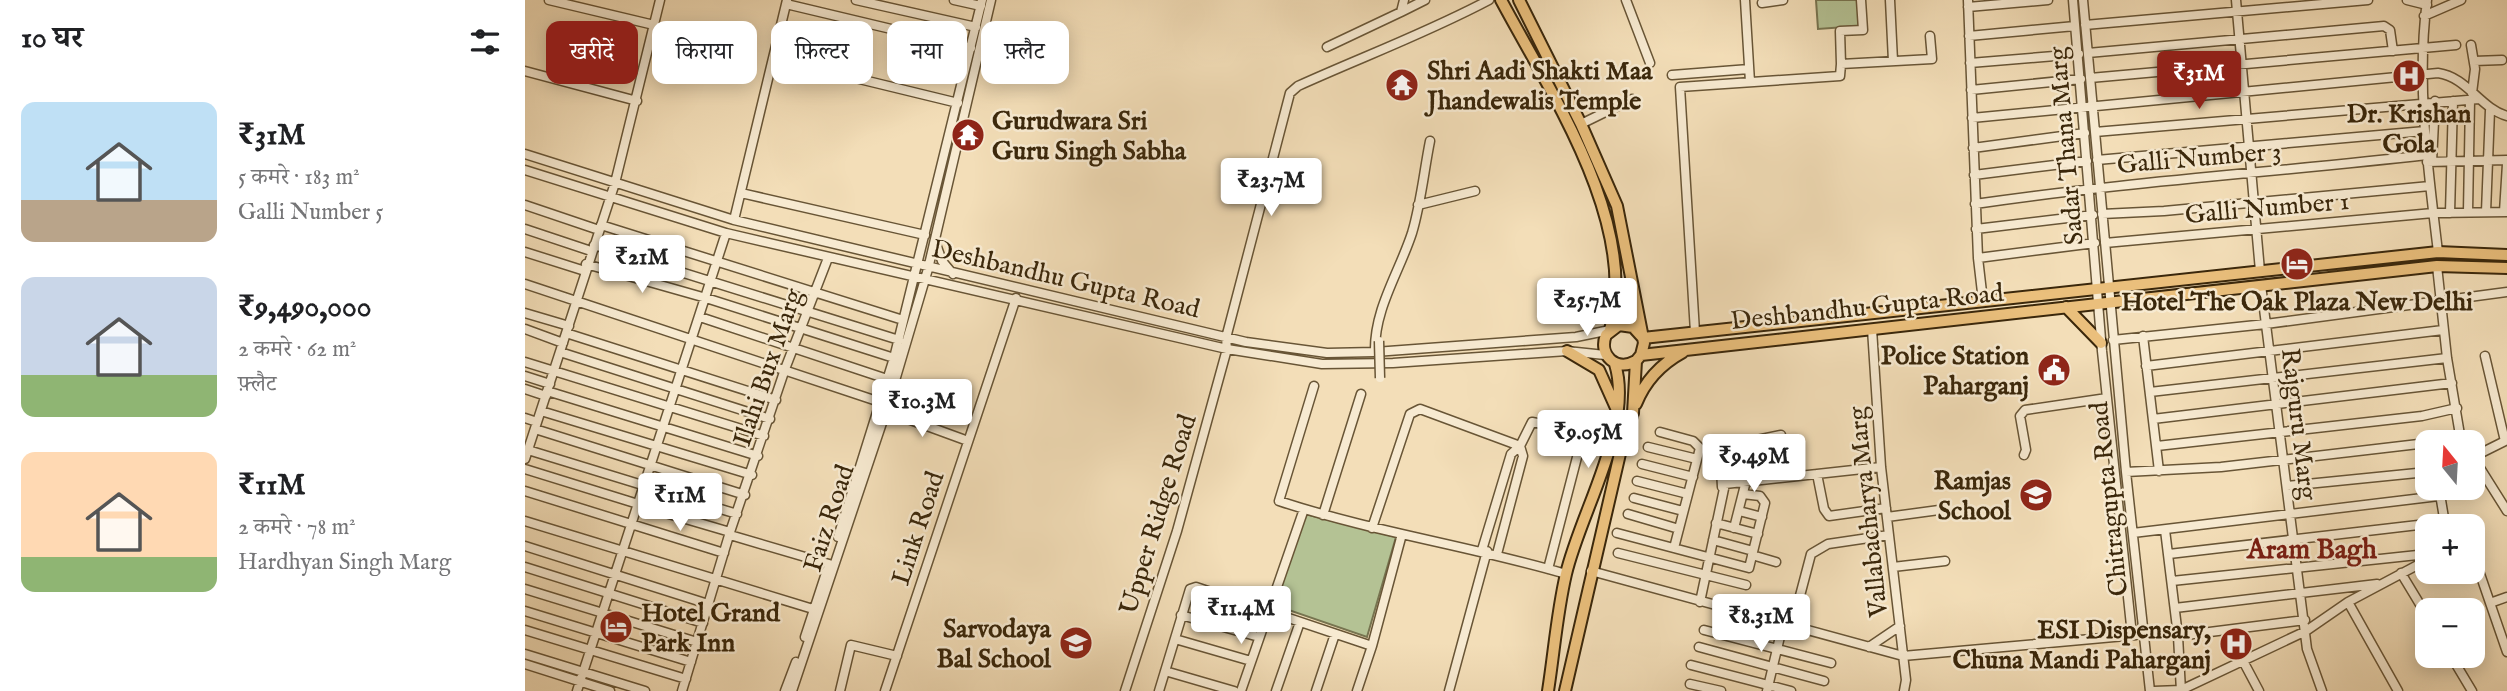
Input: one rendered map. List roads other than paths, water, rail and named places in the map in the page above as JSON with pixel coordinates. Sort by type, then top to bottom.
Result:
[{"type":"main road","points":[[1501,0],[1594,181],[1612,250],[1618,288],[1611,330],[1603,341],[1605,355],[1615,364],[1621,382],[1617,411],[1610,442],[1566,574],[1548,691]]},
{"type":"main road","points":[[1519,0],[1581,124],[1616,206],[1643,338],[1633,412]]},
{"type":"main road","points":[[2110,286],[2438,252],[2507,255]]},
{"type":"main road","points":[[2111,302],[2437,266],[2507,268]]},
{"type":"main road","name":"Deshbandhu Gupta Road","points":[[1643,338],[2110,286]]},
{"type":"main road","name":"Deshbandhu Gupta Road","points":[[1639,358],[1688,349],[2111,302]]},
{"type":"main road","points":[[2066,307],[2101,343]]},
{"type":"main road","points":[[1611,330],[1627,325],[1637,330],[1643,338]]},
{"type":"main road","points":[[1565,691],[1591,571],[1622,445],[1633,412],[1641,391],[1652,376],[1669,360],[1688,349]]},
{"type":"main road","points":[[1567,351],[1599,370],[1617,411]]},
{"type":"main road","points":[[1615,364],[1639,358]]},
{"type":"street","points":[[549,0],[652,25]]},
{"type":"street","points":[[655,21],[660,0]]},
{"type":"street","points":[[856,0],[976,27]]},
{"type":"street","points":[[785,691],[829,564],[894,358],[982,3],[954,0]]},
{"type":"street","name":"Faiz Road","points":[[792,691],[886,411],[927,273],[991,0]]},
{"type":"street","points":[[1401,12],[1404,0]]},
{"type":"street","points":[[1327,47],[1425,0]]},
{"type":"street","points":[[1227,349],[1226,338],[1290,93],[1298,86],[1373,53],[1425,34],[1489,0]]},
{"type":"street","points":[[1626,0],[1650,63]]},
{"type":"street","points":[[1745,0],[1750,82]]},
{"type":"street","points":[[1762,3],[1783,0]]},
{"type":"street","points":[[1695,332],[1680,87],[1840,76],[1840,29],[1863,30],[1861,0]]},
{"type":"street","points":[[1890,0],[1893,61]]},
{"type":"street","points":[[1983,301],[1976,229],[1968,4],[2048,0]]},
{"type":"street","name":"Sadar Thana Marg","points":[[2073,0],[2080,26],[2098,214],[2098,303]]},
{"type":"street","name":"Sadar Thana Marg","points":[[2080,26],[2083,0]]},
{"type":"street","points":[[2236,0],[2260,271]]},
{"type":"street","points":[[1969,36],[2368,0]]},
{"type":"street","points":[[2407,0],[2427,3],[2422,75],[2438,252]]},
{"type":"street","points":[[2424,16],[2461,0]]},
{"type":"street","points":[[782,21],[786,2],[971,48]]},
{"type":"street","points":[[1970,63],[2384,26],[2390,30],[2393,51]]},
{"type":"street","points":[[652,34],[615,183],[527,451],[737,514]]},
{"type":"street","points":[[1841,64],[1932,59],[1930,36]]},
{"type":"street","points":[[1971,90],[2456,45]]},
{"type":"street","points":[[2468,212],[2474,97],[2471,45]]},
{"type":"street","points":[[2474,61],[2502,60]]},
{"type":"street","points":[[734,220],[771,66]]},
{"type":"street","points":[[1672,75],[1749,69]]},
{"type":"street","points":[[525,71],[637,101]]},
{"type":"street","points":[[1972,118],[2422,75],[2449,75],[2490,110],[2507,116]]},
{"type":"street","points":[[873,82],[957,103]]},
{"type":"street","points":[[1973,148],[2090,132],[2247,120],[2474,97]]},
{"type":"street","points":[[1581,124],[1632,99]]},
{"type":"street","points":[[2429,159],[2435,101]]},
{"type":"street","points":[[2450,213],[2453,101]]},
{"type":"street","points":[[2486,212],[2490,110]]},
{"type":"street","points":[[1974,175],[2092,160],[2425,131]]},
{"type":"street","points":[[1375,352],[1375,332],[1412,232],[1430,141]]},
{"type":"street","name":"Deshbandhu Gupta Road","points":[[525,154],[734,220],[1016,298],[1227,349],[1322,364],[1393,363],[1567,351],[1605,355]]},
{"type":"street","name":"Galli Number 3","points":[[1975,204],[2094,187],[2429,159],[2451,162],[2507,162]]},
{"type":"street","points":[[2506,212],[2507,162]]},
{"type":"street","name":"Deshbandhu Gupta Road","points":[[525,170],[726,233],[828,258],[915,270]]},
{"type":"street","points":[[1976,229],[2098,214],[2430,186]]},
{"type":"street","points":[[1418,205],[1475,191]]},
{"type":"street","points":[[741,193],[925,235]]},
{"type":"street","points":[[525,205],[719,259],[903,320]]},
{"type":"street","name":"Galli Number 1","points":[[1978,258],[2100,243],[2433,213],[2506,212]]},
{"type":"street","points":[[525,229],[712,279],[899,340]]},
{"type":"street","points":[[577,691],[726,233]]},
{"type":"street","points":[[935,239],[942,261],[953,274]]},
{"type":"street","name":"Sadar Thana Marg","points":[[2100,243],[2111,302]]},
{"type":"street","points":[[525,253],[706,298],[894,358]]},
{"type":"street","name":"Ilahi Bux Marg","points":[[682,691],[730,533],[752,475],[785,369],[828,258]]},
{"type":"street","points":[[2437,266],[2447,358],[2461,430]]},
{"type":"street","name":"Deshbandhu Gupta Road","points":[[927,273],[953,274],[1226,338],[1327,353],[1392,351],[1576,337],[1611,330]]},
{"type":"street","points":[[525,284],[880,402]]},
{"type":"street","name":"Rajguru Marg","points":[[2261,285],[2306,631],[2312,670],[2322,691]]},
{"type":"street","points":[[2113,340],[2266,324],[2507,292]]},
{"type":"street","name":"Link Road","points":[[885,691],[1016,298]]},
{"type":"street","name":"Chitragupta Road","points":[[2111,302],[2142,634],[2152,691]]},
{"type":"street","name":"Chitragupta Road","points":[[2098,303],[2132,635]]},
{"type":"street","points":[[525,313],[776,400]]},
{"type":"street","points":[[700,317],[887,379]]},
{"type":"street","points":[[525,329],[562,347],[676,390],[770,419]]},
{"type":"street","name":"Vallabacharya Marg","points":[[1872,329],[1881,467],[1906,680],[1903,691]]},
{"type":"street","points":[[2146,366],[2444,330]]},
{"type":"street","points":[[2143,336],[2159,471]]},
{"type":"street","points":[[1379,341],[1380,378]]},
{"type":"street","name":"Upper Ridge Road","points":[[1125,691],[1177,531],[1227,349]]},
{"type":"street","points":[[1392,351],[1393,363]]},
{"type":"street","points":[[2485,356],[2506,440],[2485,451]]},
{"type":"street","points":[[2150,392],[2447,358]]},
{"type":"street","points":[[525,362],[764,436]]},
{"type":"street","points":[[525,376],[548,391]]},
{"type":"street","points":[[2153,419],[2452,383]]},
{"type":"street","points":[[1314,386],[1279,501],[1372,528],[1489,551],[1566,574]]},
{"type":"street","points":[[525,389],[548,391],[758,456]]},
{"type":"street","points":[[1323,514],[1361,394]]},
{"type":"street","points":[[2024,455],[2026,450],[2020,416],[2025,410],[2107,398]]},
{"type":"street","points":[[2157,446],[2422,416],[2457,408]]},
{"type":"street","points":[[1372,528],[1410,414],[1414,410],[1420,409],[1520,446]]},
{"type":"street","points":[[541,411],[752,475]]},
{"type":"street","points":[[886,411],[968,441]]},
{"type":"street","points":[[525,418],[536,425],[650,466],[745,495]]},
{"type":"street","points":[[1449,691],[1489,551],[1511,454],[1520,446],[1533,422],[1582,434],[1548,569]]},
{"type":"street","points":[[1660,432],[1697,442],[1700,448],[1674,548]]},
{"type":"street","points":[[1700,602],[1722,487],[1720,450],[1723,447],[1781,435]]},
{"type":"street","points":[[2126,472],[2159,471],[2415,444]]},
{"type":"street","points":[[1489,551],[1523,456],[1520,446]]},
{"type":"street","points":[[1648,447],[1697,459]]},
{"type":"street","points":[[1641,464],[1693,477]]},
{"type":"street","points":[[1722,487],[1746,481],[1881,467]]},
{"type":"street","points":[[525,469],[829,564]]},
{"type":"street","points":[[2287,486],[2415,473]]},
{"type":"street","points":[[1817,474],[1827,515],[1939,510]]},
{"type":"street","points":[[2485,476],[2507,511]]},
{"type":"street","points":[[1637,481],[1688,494]]},
{"type":"street","points":[[1734,528],[1746,481]]},
{"type":"street","points":[[525,491],[724,552]]},
{"type":"street","points":[[1617,533],[1749,568],[1764,499],[1743,494]]},
{"type":"street","points":[[2133,533],[2415,496]]},
{"type":"street","points":[[1634,498],[1683,511]]},
{"type":"street","points":[[1241,691],[1304,509]]},
{"type":"street","points":[[1738,511],[1762,517]]},
{"type":"street","points":[[1628,514],[1679,528]]},
{"type":"street","points":[[525,521],[813,609]]},
{"type":"street","points":[[1716,523],[1758,534]]},
{"type":"street","points":[[2169,554],[2415,527]]},
{"type":"street","points":[[2165,530],[2178,636],[2181,690]]},
{"type":"street","points":[[1357,691],[1402,534]]},
{"type":"street","points":[[1768,688],[1777,650],[1811,554],[1828,544],[1889,536]]},
{"type":"street","points":[[1713,540],[1776,562]]},
{"type":"street","points":[[525,546],[708,604]]},
{"type":"street","points":[[1618,552],[1746,585]]},
{"type":"street","points":[[2172,581],[2415,555]]},
{"type":"street","points":[[1893,567],[1945,561]]},
{"type":"street","points":[[525,566],[702,623]]},
{"type":"street","points":[[2152,691],[2181,690],[2306,631],[2348,603],[2415,566]]},
{"type":"street","points":[[1591,571],[1903,656],[2142,634]]},
{"type":"street","points":[[2401,573],[2416,598]]},
{"type":"street","points":[[2175,608],[2383,583]]},
{"type":"street","points":[[2483,584],[2507,652]]},
{"type":"street","points":[[1159,691],[1181,615],[1193,587],[1372,646]]},
{"type":"street","points":[[525,589],[697,642]]},
{"type":"street","points":[[2490,603],[2507,597]]},
{"type":"street","points":[[2348,603],[2398,691]]},
{"type":"street","points":[[525,611],[691,662]]},
{"type":"street","points":[[1181,615],[1259,637]]},
{"type":"street","points":[[2178,636],[2305,620]]},
{"type":"street","points":[[1276,691],[1300,622]]},
{"type":"street","points":[[1869,647],[1900,626]]},
{"type":"street","points":[[525,630],[686,680]]},
{"type":"street","points":[[1704,630],[1831,663]]},
{"type":"street","points":[[1316,691],[1335,634]]},
{"type":"street","points":[[1175,639],[1251,662]]},
{"type":"street","points":[[840,691],[851,645],[897,656]]},
{"type":"street","points":[[1699,647],[1824,681]]},
{"type":"street","points":[[525,654],[645,691]]},
{"type":"street","points":[[2242,659],[2259,691]]},
{"type":"street","points":[[525,664],[610,691]]},
{"type":"street","points":[[1691,665],[1768,688],[1791,691]]},
{"type":"street","points":[[2458,668],[2472,691]]},
{"type":"street","points":[[1165,671],[1234,691]]},
{"type":"street","points":[[2197,682],[2202,691]]},
{"type":"street","points":[[1690,684],[1721,691]]},
{"type":"place","name":"Dr. Krishan Gola","points":[[2409,76]]},
{"type":"place","name":"Shri Aadi Shakti Maa Jhandewalis Temple","points":[[1402,85]]},
{"type":"place","name":"Gurudwara Sri Guru Singh Sabha","points":[[968,135]]},
{"type":"place","name":"Hotel The Oak Plaza New Delhi","points":[[2297,264]]},
{"type":"place","name":"Police Station Paharganj","points":[[2054,370]]},
{"type":"place","name":"Ramjas School","points":[[2036,495]]},
{"type":"place","name":"Hotel Grand Park Inn","points":[[616,627]]},
{"type":"place","name":"Sarvodaya Bal School","points":[[1076,643]]},
{"type":"place","name":"ESI Dispensary, Chuna Mandi Paharganj","points":[[2236,644]]},
{"type":"district","name":"Aram Bagh","points":[[2312,548]]}]
